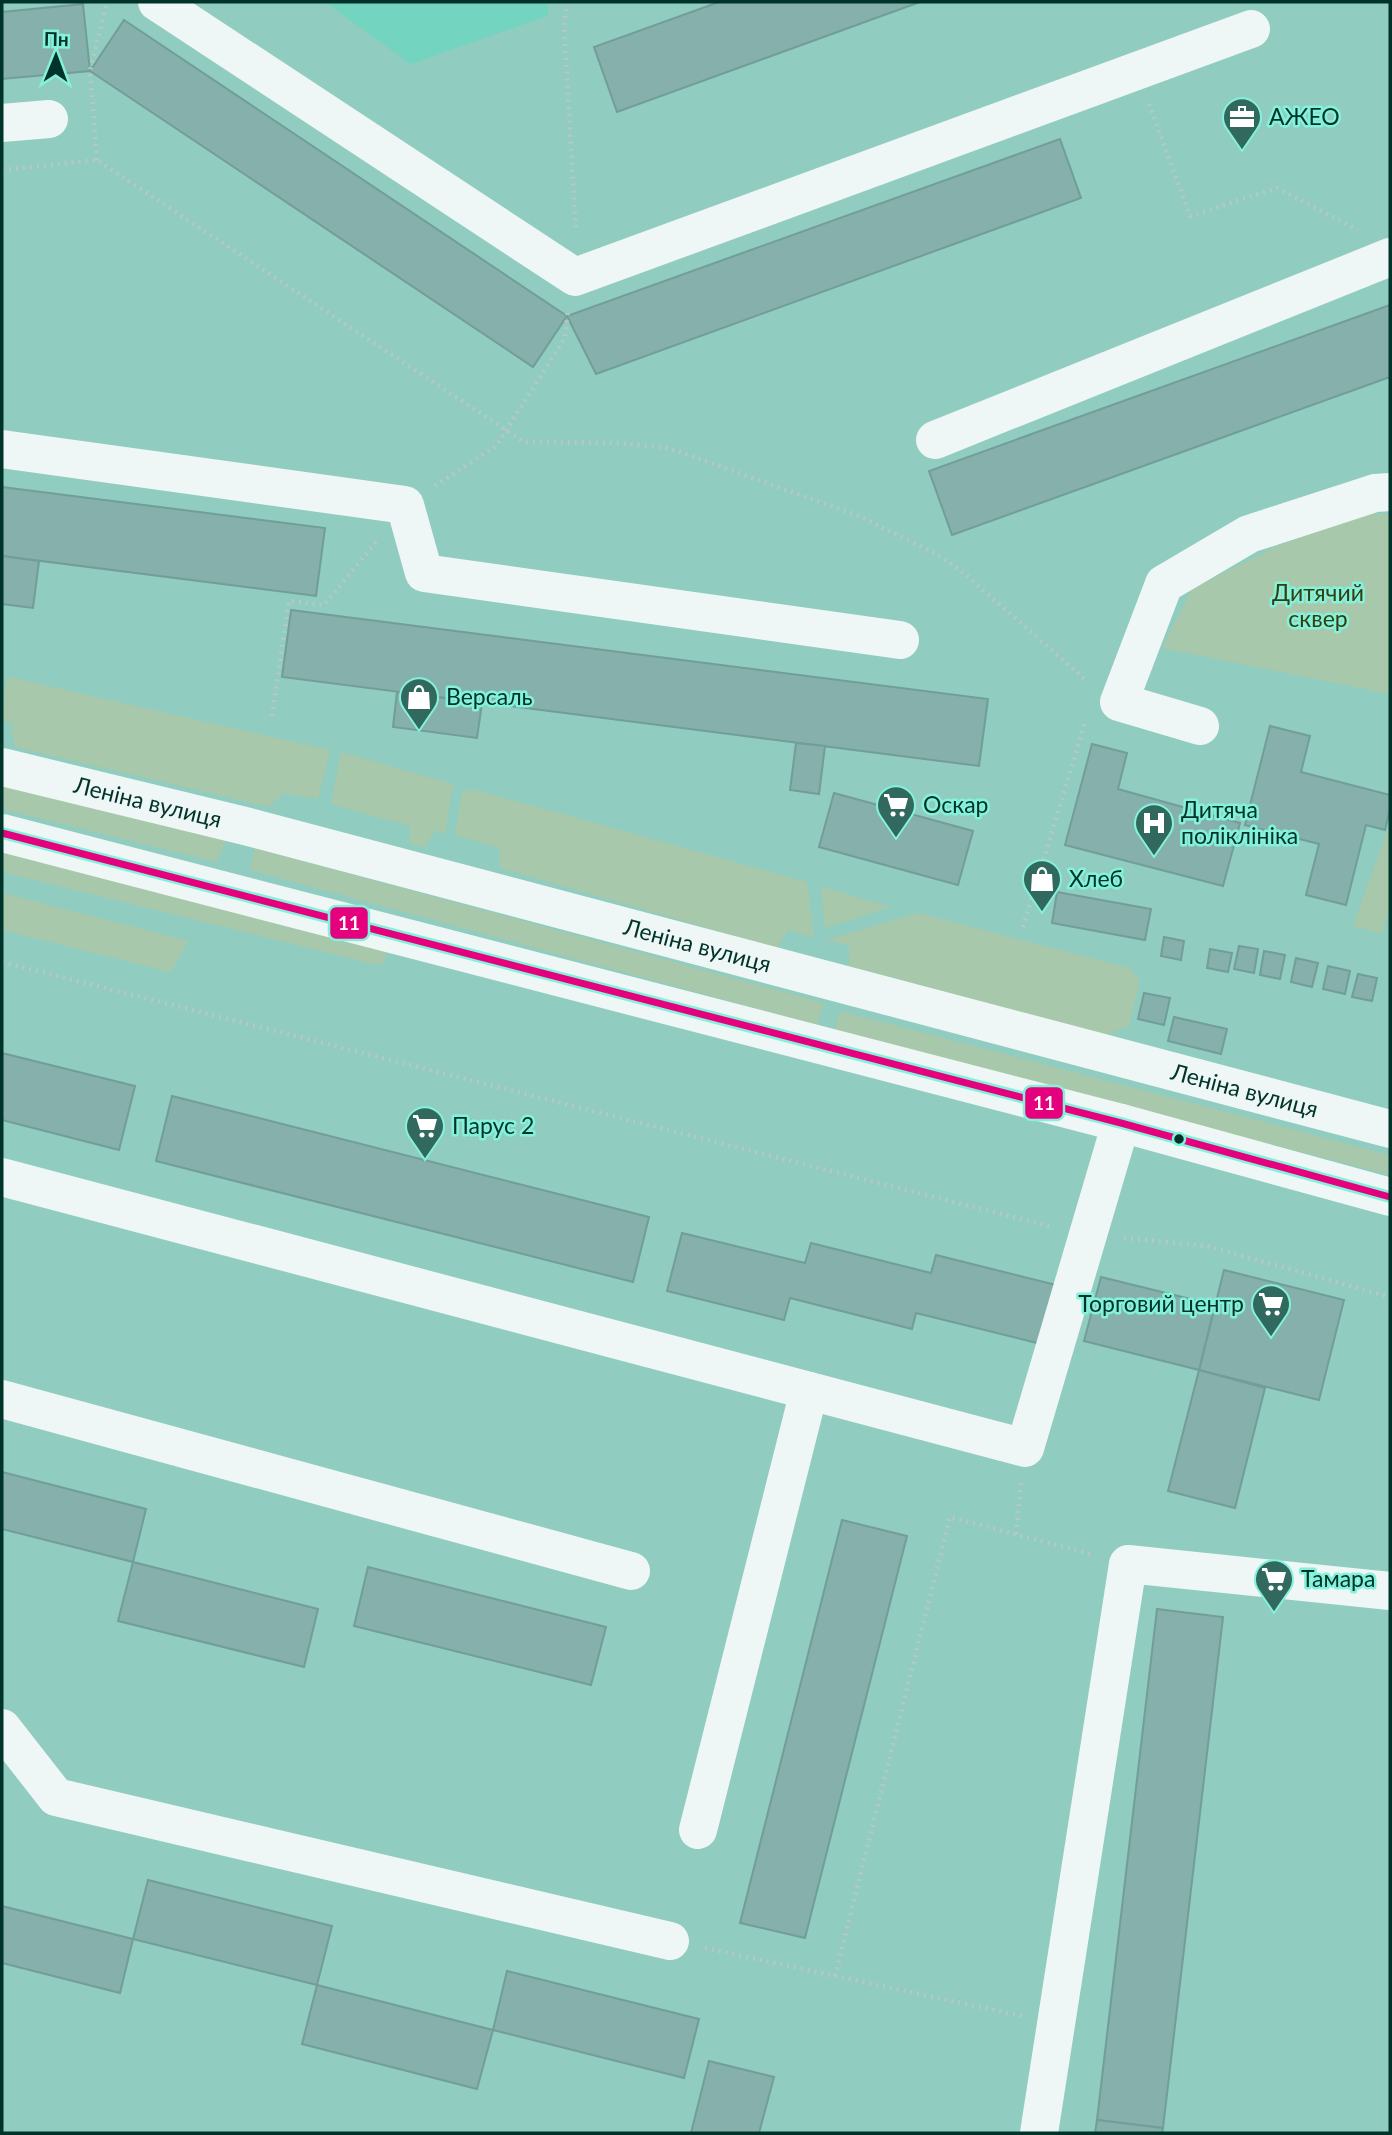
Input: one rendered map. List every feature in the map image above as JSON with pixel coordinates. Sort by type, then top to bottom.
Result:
[{"type":"street","points":[[157,2],[575,277],[1251,29]]},
{"type":"street","points":[[2,123],[49,119]]},
{"type":"street","points":[[935,440],[1379,246]]},
{"type":"street","points":[[2,449],[405,505],[424,573],[900,640]]},
{"type":"street","points":[[1200,726],[1119,702],[1164,584],[1249,534],[1374,493],[1390,492]]},
{"type":"street","name":"Леніна вулиця","points":[[2,767],[245,826],[1390,1129]]},
{"type":"street","points":[[2,833],[1121,1123],[1390,1197]]},
{"type":"street","points":[[2,1177],[1025,1448],[1121,1123]]},
{"type":"street","points":[[698,1830],[809,1391]]},
{"type":"street","points":[[2,1399],[631,1571]]},
{"type":"street","points":[[1039,2133],[1128,1564],[1390,1591]]},
{"type":"street","points":[[2,1728],[56,1797],[670,1941]]},
{"type":"path","points":[[97,160],[90,71],[107,2]]},
{"type":"path","points":[[272,716],[289,601],[324,605],[405,505],[496,446],[565,338],[575,277],[576,208],[564,26],[567,2]]},
{"type":"path","points":[[1137,71],[1190,216],[1277,188],[1379,246]]},
{"type":"path","points":[[2,170],[97,160],[524,442],[620,443],[669,448],[859,516],[938,555],[960,570],[1095,689]]},
{"type":"path","points":[[1023,927],[1087,715]]},
{"type":"path","points":[[2,962],[1086,1235],[1207,1246],[1390,1297]]},
{"type":"path","points":[[1016,1535],[1025,1448]]},
{"type":"path","points":[[835,1976],[950,1517],[1128,1564]]},
{"type":"path","points":[[670,1941],[1056,2024]]},
{"type":"shaded area","points":[[325,2],[549,2],[547,16],[411,64]]},
{"type":"green space","name":"Дитячий сквер","points":[[1360,514],[1390,514],[1390,694],[1162,648],[1192,589],[1273,548]]},
{"type":"green space","points":[[8,677],[330,750],[318,799],[283,793],[269,807],[15,747],[11,722],[2,721],[2,700]]},
{"type":"green space","points":[[341,752],[453,784],[445,834],[435,830],[424,848],[410,843],[410,826],[331,804]]},
{"type":"green space","points":[[2,783],[227,839],[216,862],[2,809]]},
{"type":"green space","points":[[472,789],[807,882],[814,938],[788,930],[777,948],[500,868],[499,848],[455,835],[462,793]]},
{"type":"green space","points":[[1390,823],[1390,904],[1382,934],[1353,926]]},
{"type":"green space","points":[[255,848],[824,1003],[817,1025],[250,870]]},
{"type":"green space","points":[[2,850],[384,945],[387,953],[383,963],[377,965],[2,872]]},
{"type":"green space","points":[[821,886],[890,907],[825,928]]},
{"type":"green space","points":[[2,893],[189,941],[171,972],[2,930]]},
{"type":"green space","points":[[918,913],[1130,968],[1140,980],[1129,1026],[1106,1035],[849,966],[849,946],[826,940]]},
{"type":"green space","points":[[840,1011],[1390,1155],[1390,1175],[834,1031]]},
{"type":"building","points":[[719,2],[920,2],[617,112],[594,47]]},
{"type":"building","points":[[83,4],[90,71],[2,79],[2,12]]},
{"type":"building","points":[[124,20],[567,316],[533,367],[90,71]]},
{"type":"building","points":[[1060,139],[1081,198],[596,374],[567,316]]},
{"type":"building","points":[[1390,305],[1390,377],[952,535],[929,471]]},
{"type":"building","points":[[2,487],[325,528],[316,596],[2,556]]},
{"type":"building","points":[[2,556],[39,561],[33,608],[2,604]]},
{"type":"building","points":[[291,610],[988,699],[979,766],[282,677]]},
{"type":"building","points":[[397,692],[482,703],[477,738],[393,727]]},
{"type":"building","points":[[1270,726],[1310,736],[1301,772],[1390,795],[1385,830],[1366,825],[1346,905],[1306,895],[1319,844],[1245,825]]},
{"type":"building","points":[[796,743],[825,746],[819,794],[790,790]]},
{"type":"building","points":[[1092,744],[1127,753],[1118,789],[1240,823],[1223,886],[1065,845]]},
{"type":"building","name":"Оскар","points":[[834,793],[973,831],[958,885],[819,847]]},
{"type":"building","points":[[1057,892],[1151,909],[1145,940],[1052,923]]},
{"type":"building","points":[[1164,937],[1184,941],[1181,960],[1161,956]]},
{"type":"building","points":[[1239,946],[1258,949],[1254,973],[1234,969]]},
{"type":"building","points":[[1210,949],[1232,953],[1228,972],[1207,968]]},
{"type":"building","points":[[1264,951],[1285,955],[1280,979],[1260,975]]},
{"type":"building","points":[[1296,958],[1318,963],[1312,987],[1291,982]]},
{"type":"building","points":[[1328,966],[1350,971],[1345,994],[1323,989]]},
{"type":"building","points":[[1358,974],[1377,978],[1372,1001],[1352,997]]},
{"type":"building","points":[[1144,993],[1170,998],[1164,1025],[1138,1019]]},
{"type":"building","points":[[1174,1017],[1227,1029],[1221,1054],[1168,1041]]},
{"type":"building","points":[[2,1053],[135,1086],[119,1150],[2,1120]]},
{"type":"building","points":[[172,1096],[649,1217],[633,1282],[156,1161]]},
{"type":"building","points":[[682,1233],[805,1263],[811,1243],[931,1273],[936,1255],[1056,1285],[1041,1344],[916,1313],[912,1329],[790,1298],[784,1320],[667,1291]]},
{"type":"building","name":"Торговий центр","points":[[1224,1270],[1344,1300],[1319,1400],[1199,1370]]},
{"type":"building","points":[[1101,1277],[1215,1305],[1199,1370],[1084,1341]]},
{"type":"building","points":[[1199,1370],[1265,1388],[1235,1508],[1168,1491]]},
{"type":"building","points":[[2,1472],[146,1509],[133,1562],[2,1529]]},
{"type":"building","points":[[842,1520],[907,1536],[805,1938],[740,1923]]},
{"type":"building","points":[[133,1562],[318,1609],[304,1667],[118,1621]]},
{"type":"building","points":[[368,1567],[606,1627],[591,1685],[354,1626]]},
{"type":"building","points":[[1157,1609],[1223,1617],[1163,2128],[1097,2120]]},
{"type":"building","points":[[148,1880],[332,1926],[317,1985],[133,1939]]},
{"type":"building","points":[[2,1906],[133,1939],[120,1993],[2,1963]]},
{"type":"building","points":[[507,1971],[699,2019],[684,2078],[493,2030]]},
{"type":"building","points":[[317,1985],[493,2030],[477,2089],[302,2044]]},
{"type":"building","points":[[709,2061],[774,2077],[759,2133],[691,2133]]},
{"type":"building","points":[[1097,2120],[1163,2128],[1162,2133],[1095,2133]]},
{"type":"transit line","name":"11","points":[[2,833],[1121,1123],[1390,1197]]},
{"type":"place","name":"АЖЕО","points":[[1242,151]]},
{"type":"place","name":"Версаль","points":[[419,731]]},
{"type":"place","name":"Оскар","points":[[896,839]]},
{"type":"place","name":"Дитяча поліклініка","points":[[1154,857]]},
{"type":"place","name":"Хлеб","points":[[1042,913]]},
{"type":"place","name":"Парус 2","points":[[425,1160]]},
{"type":"place","name":"Торговий центр","points":[[1271,1338]]},
{"type":"place","name":"Тамара","points":[[1274,1613]]}]
